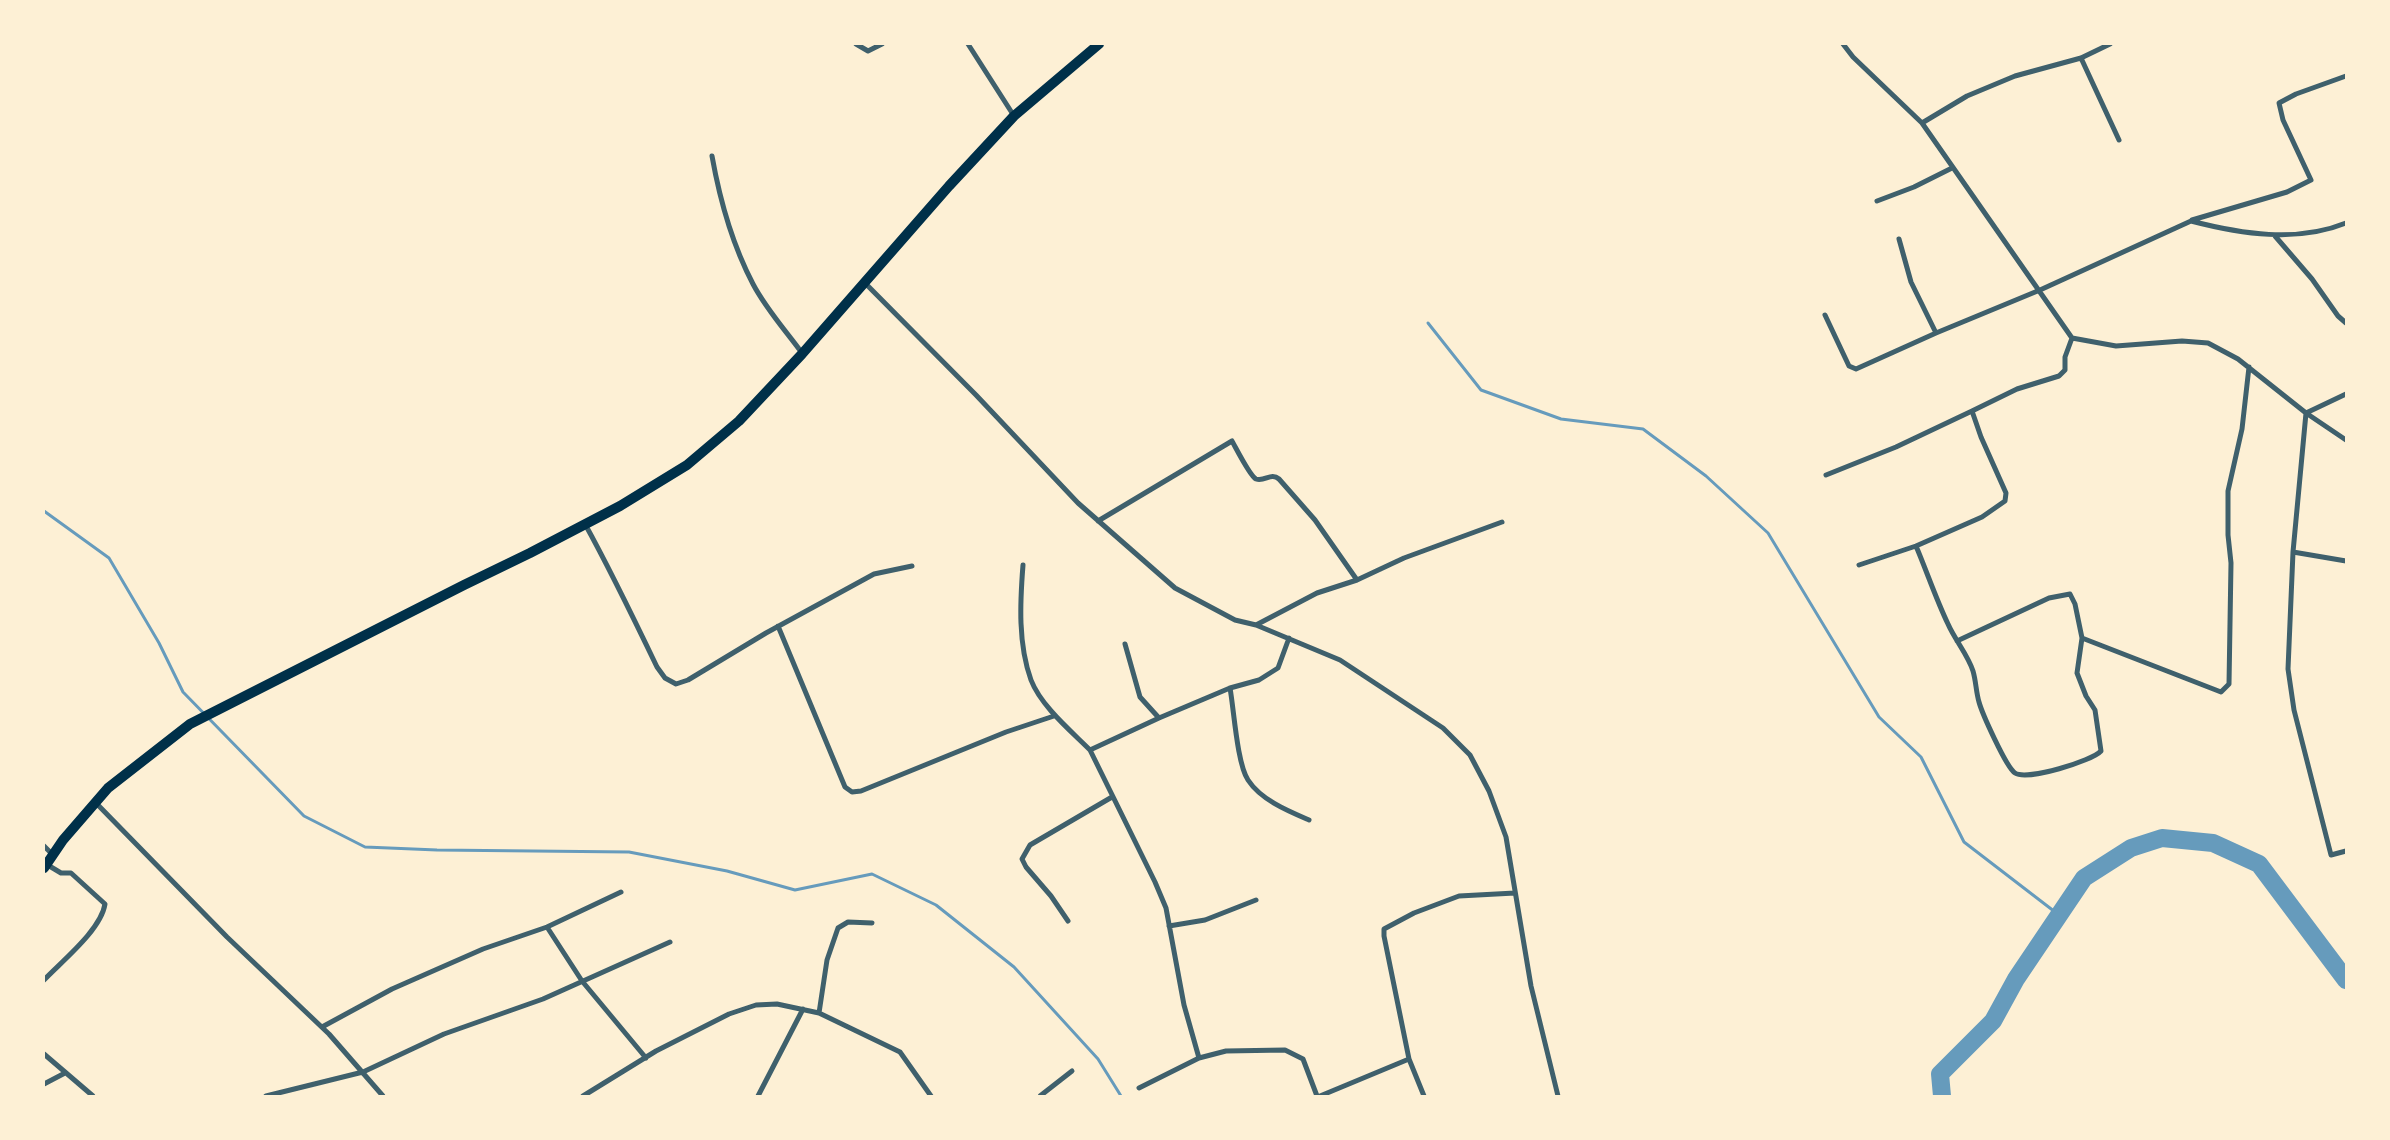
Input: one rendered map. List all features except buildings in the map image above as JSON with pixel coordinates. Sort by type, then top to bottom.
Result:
[{"type":"highway","points":[[45,866],[52,854],[108,788],[190,724],[585,524],[687,465],[739,421],[802,354],[864,281],[1014,116],[1099,44]]},
{"type":"street","points":[[856,44],[868,51],[882,44]]},
{"type":"street","points":[[968,44],[1014,116]]},
{"type":"street","points":[[1843,44],[1853,57],[1922,123],[2072,338],[2116,346],[2182,341],[2208,343],[2238,359],[2306,413],[2346,440]]},
{"type":"street","points":[[1922,123],[1967,96],[2015,76],[2082,58],[2110,44]]},
{"type":"street","points":[[2082,58],[2119,140]]},
{"type":"street","points":[[1826,314],[1849,366],[1856,369],[1936,333],[2040,290],[2191,221],[2287,192],[2311,180],[2283,120],[2279,103],[2296,94],[2346,76]]},
{"type":"street","points":[[712,156],[720,200],[735,246],[754,285],[802,354]]},
{"type":"street","points":[[1877,201],[1914,187],[1952,168]]},
{"type":"street","points":[[2191,221],[2228,231],[2275,236],[2328,230],[2346,223]]},
{"type":"street","points":[[2275,236],[2312,280],[2338,316],[2346,322]]},
{"type":"street","points":[[1899,239],[1910,282],[1936,333]]},
{"type":"street","points":[[864,281],[976,395],[1078,503],[1175,588],[1235,620],[1256,625],[1340,660],[1443,728],[1470,755],[1489,792],[1506,837],[1531,986],[1558,1096]]},
{"type":"street","points":[[1826,475],[1896,447],[2018,389],[2059,376],[2065,370],[2064,357],[2072,338]]},
{"type":"street","points":[[2082,638],[2221,692],[2229,684],[2231,563],[2228,535],[2228,491],[2242,429],[2248,368]]},
{"type":"street","points":[[2306,413],[2346,394]]},
{"type":"street","points":[[1859,565],[1916,546],[1982,517],[2005,501],[2006,493],[1981,437],[1972,411]]},
{"type":"street","points":[[2306,413],[2293,552],[2288,669],[2294,710],[2332,855],[2346,851]]},
{"type":"street","points":[[1098,521],[1232,441],[1252,476],[1261,479],[1276,476],[1279,479],[1315,520],[1358,580]]},
{"type":"street","points":[[1256,625],[1318,593],[1358,580],[1404,558],[1502,522]]},
{"type":"street","points":[[585,524],[620,588],[657,667],[666,678],[676,684],[688,680],[778,626],[874,574],[912,566]]},
{"type":"street","points":[[1916,546],[1957,641],[1973,670],[1979,703],[1993,736],[2014,772],[2022,776],[2058,769],[2096,757],[2101,751],[2095,710],[2086,696],[2077,673],[2082,638],[2075,604],[2070,594],[2049,598],[1957,641]]},
{"type":"street","points":[[2293,552],[2346,561]]},
{"type":"street","points":[[1022,566],[1021,630],[1032,681],[1054,716],[1090,750],[1155,882],[1166,908],[1184,1005],[1199,1058]]},
{"type":"street","points":[[778,626],[845,787],[852,792],[861,791],[1006,732],[1054,716]]},
{"type":"street","points":[[1090,750],[1230,688],[1259,680],[1278,668],[1289,638]]},
{"type":"street","points":[[1125,644],[1140,697],[1160,718]]},
{"type":"street","points":[[1230,688],[1243,767],[1248,780],[1260,792],[1283,808],[1309,820]]},
{"type":"street","points":[[1068,921],[1051,896],[1026,867],[1022,859],[1023,854],[1030,845],[1112,797]]},
{"type":"street","points":[[96,803],[227,937],[322,1027],[383,1096]]},
{"type":"street","points":[[44,846],[52,854]]},
{"type":"street","points":[[44,980],[93,928],[104,914],[105,904],[72,873],[61,873],[45,866]]},
{"type":"street","points":[[322,1027],[392,989],[483,948],[547,927],[621,892]]},
{"type":"street","points":[[1424,1096],[1409,1060],[1384,929],[1414,913],[1460,896],[1515,893]]},
{"type":"street","points":[[1169,926],[1205,920],[1256,900]]},
{"type":"street","points":[[819,1013],[827,960],[838,928],[848,922],[872,923]]},
{"type":"street","points":[[547,927],[582,981],[646,1058]]},
{"type":"street","points":[[266,1096],[363,1072],[444,1034],[543,999],[670,942]]},
{"type":"street","points":[[583,1096],[646,1058],[729,1014],[747,1008],[777,1004],[819,1013],[900,1052],[931,1096]]},
{"type":"street","points":[[758,1096],[803,1009]]},
{"type":"street","points":[[1139,1088],[1199,1058],[1226,1051],[1285,1050],[1302,1059],[1319,1096],[1409,1060]]},
{"type":"street","points":[[44,1054],[93,1096]]},
{"type":"street","points":[[1040,1096],[1072,1071]]},
{"type":"street","points":[[44,1084],[65,1073]]},
{"type":"waterway","points":[[1428,323],[1481,390],[1561,419],[1643,429],[1706,476],[1768,533],[1879,717],[1921,757],[1964,842],[2059,915]]},
{"type":"waterway","points":[[44,511],[109,558],[159,643],[183,692],[304,816],[365,847],[437,850],[629,852],[727,871],[795,890],[872,874],[936,905],[1014,967],[1098,1059],[1121,1096]]},
{"type":"waterway","points":[[1942,1096],[1940,1074],[1993,1021],[2016,979],[2084,878],[2131,848],[2162,838],[2213,843],[2259,864],[2346,980]]}]
